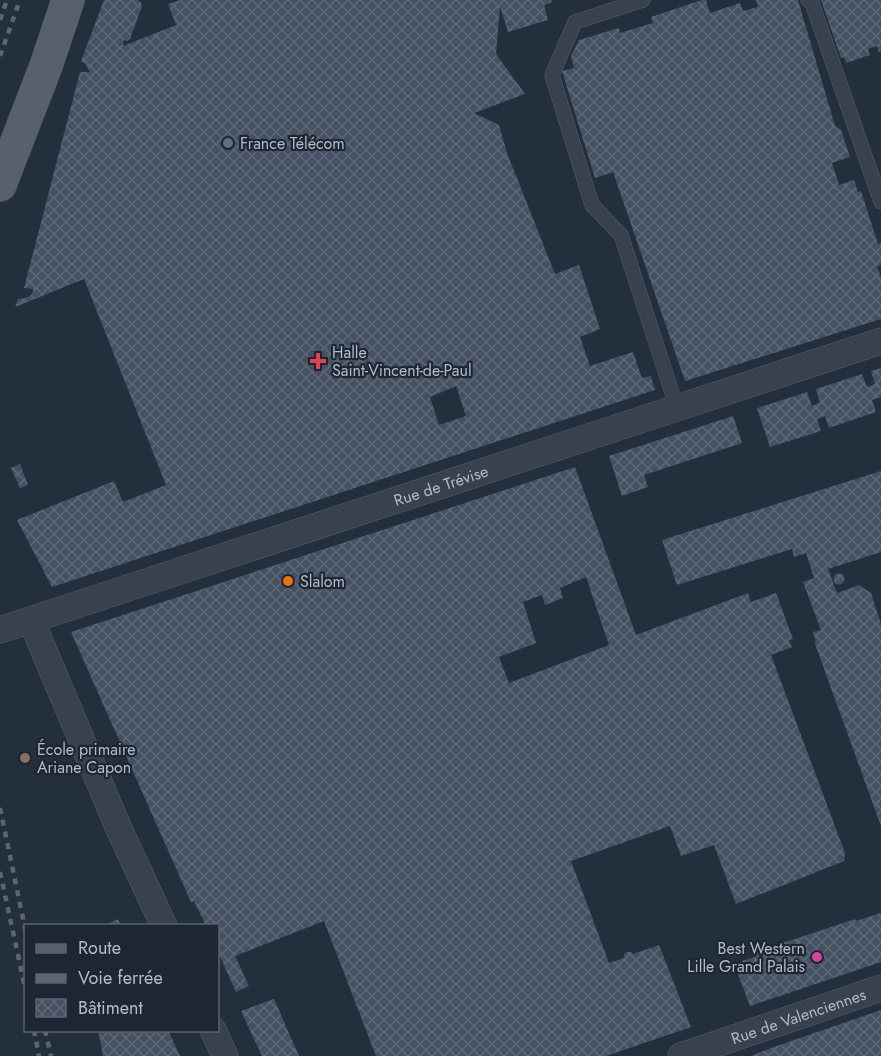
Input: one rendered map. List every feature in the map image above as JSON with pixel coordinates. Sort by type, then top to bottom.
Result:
[{"type":"main road","points":[[0,185],[46,66],[68,0]]},
{"type":"street","name":"Rue de Trévise","points":[[0,630],[881,341]]},
{"type":"street","points":[[31,620],[119,828],[163,924]]},
{"type":"street","name":"Rue de Valenciennes","points":[[681,1056],[881,988]]},
{"type":"street","points":[[214,1032],[225,1056]]},
{"type":"lane","points":[[643,0],[575,22],[552,75],[592,205],[621,235],[677,408]]},
{"type":"lane","points":[[808,0],[812,3],[881,202]]},
{"type":"building","points":[[104,0],[139,0],[141,2],[142,6],[130,39],[124,40],[123,46],[176,25],[168,4],[180,0],[551,0],[552,2],[544,5],[548,20],[508,32],[500,6],[496,54],[525,94],[474,113],[499,125],[507,153],[555,274],[579,265],[600,329],[580,337],[590,366],[633,352],[642,378],[651,376],[655,390],[52,587],[17,520],[114,481],[123,502],[166,485],[84,279],[15,307],[18,299],[26,298],[33,292],[33,289],[24,288],[80,72],[90,72],[81,61]],"holes":[[[456,386],[466,416],[439,425],[430,397]]]},
{"type":"building","points":[[706,0],[710,13],[740,3],[743,11],[758,7],[756,0],[798,0],[835,126],[841,130],[850,157],[832,163],[839,185],[854,180],[858,192],[861,191],[878,244],[881,243],[881,265],[877,266],[881,277],[881,319],[685,381],[613,172],[595,178],[562,71],[574,68],[571,56],[579,40],[619,28],[620,33],[653,23],[651,17]]},
{"type":"building","points":[[821,0],[881,0],[881,52],[877,46],[868,49],[870,55],[846,63],[844,57],[841,58]]},
{"type":"building","points":[[881,368],[881,397],[872,400],[876,412],[829,428],[825,416],[817,419],[821,431],[770,447],[757,408],[807,392],[812,406],[820,402],[816,389],[862,374],[867,387],[875,384],[871,371]]},
{"type":"building","points":[[733,416],[742,443],[644,475],[648,487],[622,496],[609,456]]},
{"type":"building","points":[[20,464],[28,485],[20,488],[11,468]]},
{"type":"building","points":[[575,467],[636,635],[748,593],[751,602],[776,593],[793,639],[789,640],[792,647],[771,655],[845,853],[844,861],[736,904],[714,845],[681,856],[670,826],[571,861],[609,963],[624,958],[627,952],[633,954],[659,945],[691,1027],[606,1056],[376,1056],[324,921],[235,956],[249,986],[236,992],[219,954],[219,924],[205,924],[194,901],[191,902],[71,632]],"holes":[[[586,577],[609,645],[509,683],[499,657],[536,643],[523,602],[542,595],[545,605],[563,598],[560,588]]]},
{"type":"building","points":[[881,471],[881,552],[828,569],[837,593],[859,585],[871,593],[881,624],[881,826],[814,641],[816,641],[813,632],[821,630],[803,582],[814,578],[806,553],[794,557],[792,549],[677,585],[662,540]]},
{"type":"building","points":[[839,573],[845,579],[839,585],[833,579]]},
{"type":"building","points":[[881,913],[881,962],[750,1006],[736,969],[744,967],[742,961],[755,957],[753,953],[855,919],[856,921]]},
{"type":"building","points":[[118,919],[120,924],[107,924]]},
{"type":"building","points":[[274,999],[299,1056],[262,1056],[241,1011]]},
{"type":"building","points":[[881,1010],[881,1056],[751,1056],[771,1048]]},
{"type":"building","points":[[98,1032],[169,1032],[180,1056],[103,1056]]},
{"type":"railway","points":[[0,20],[7,0]]},
{"type":"railway","points":[[0,56],[20,0]]},
{"type":"railway","points":[[0,808],[24,924]]},
{"type":"railway","points":[[0,872],[24,983]]},
{"type":"railway","points":[[34,1032],[39,1056]]},
{"type":"railway","points":[[45,1032],[51,1056]]},
{"type":"place","name":"France Télécom","points":[[228,143]]},
{"type":"place","name":"Halle Saint-Vincent-de-Paul","points":[[318,361]]},
{"type":"place","name":"Slalom","points":[[288,581]]},
{"type":"place","name":"École primaire Ariane Capon","points":[[25,758]]},
{"type":"place","name":"Best Western Lille Grand Palais","points":[[817,957]]}]
